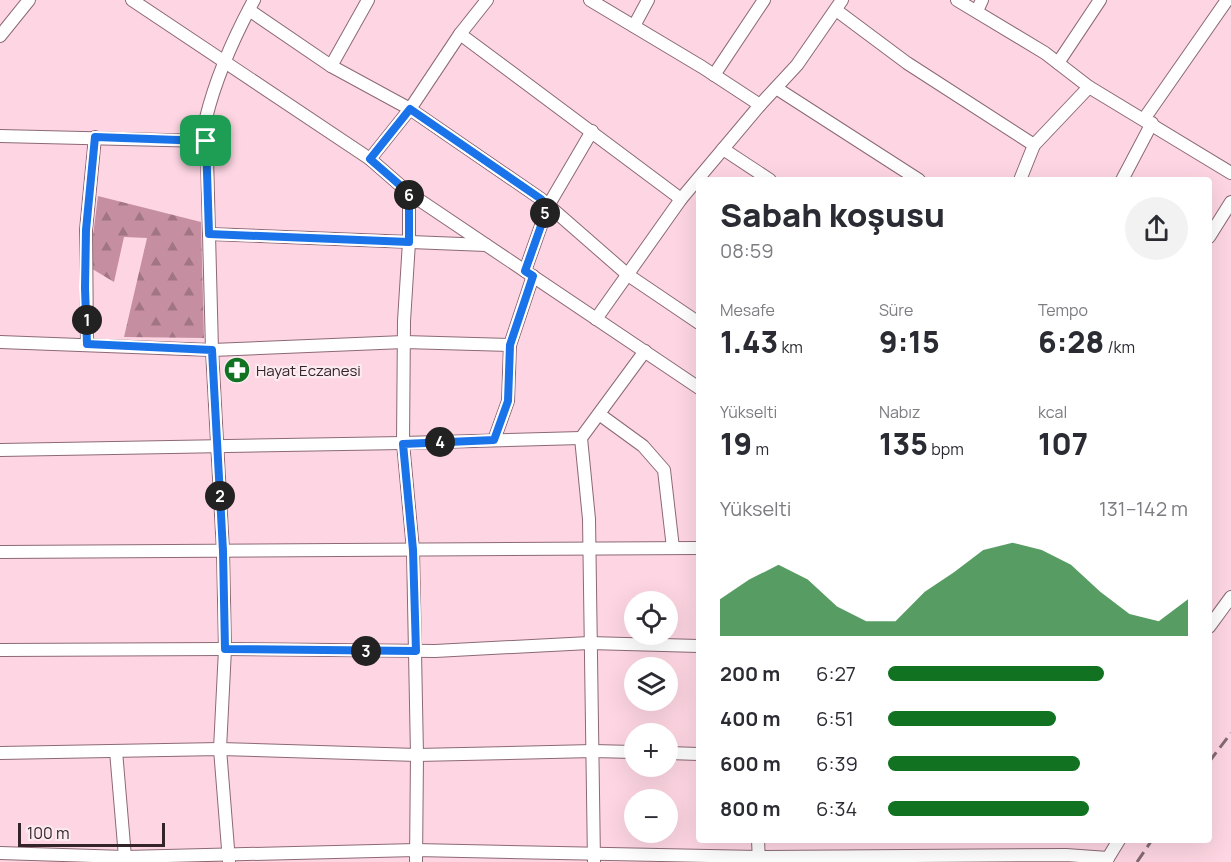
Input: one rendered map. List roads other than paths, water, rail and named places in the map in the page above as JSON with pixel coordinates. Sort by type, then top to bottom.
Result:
[{"type":"street","points":[[0,36],[30,0]]},
{"type":"street","points":[[132,0],[152,6],[225,62],[370,159],[409,193],[696,386]]},
{"type":"street","points":[[331,66],[368,0]]},
{"type":"street","points":[[370,159],[410,109],[460,34],[487,0]]},
{"type":"street","points":[[590,0],[760,105]]},
{"type":"street","points":[[634,26],[648,0]]},
{"type":"street","points":[[714,75],[764,0]]},
{"type":"street","points":[[957,0],[979,6],[1089,87],[1231,173]]},
{"type":"street","points":[[1058,63],[1100,0]]},
{"type":"street","points":[[1123,177],[1148,121],[1227,0]]},
{"type":"street","points":[[229,859],[220,748],[225,649],[223,551],[212,350],[206,118],[211,97],[225,62],[252,5],[331,66],[410,109],[541,199],[628,275],[696,321]]},
{"type":"street","points":[[700,177],[797,65],[839,5],[907,63],[1034,145]]},
{"type":"street","points":[[460,34],[681,200]]},
{"type":"street","points":[[1021,177],[1034,145],[1089,87]]},
{"type":"street","points":[[776,88],[914,177]]},
{"type":"street","points":[[494,440],[508,401],[510,345],[548,206],[592,131]]},
{"type":"street","points":[[0,136],[206,141]]},
{"type":"street","points":[[87,344],[86,230],[95,137]]},
{"type":"street","points":[[723,149],[765,177]]},
{"type":"street","points":[[596,319],[696,182]]},
{"type":"street","points":[[409,193],[403,444],[413,550],[416,651],[416,856]]},
{"type":"street","points":[[1212,232],[1231,202]]},
{"type":"street","points":[[209,234],[486,245]]},
{"type":"street","points":[[0,342],[212,350],[404,342],[510,345]]},
{"type":"street","points":[[594,858],[589,643],[590,550],[581,438],[645,351]]},
{"type":"street","points":[[599,414],[643,446],[664,470],[673,548]]},
{"type":"street","points":[[0,450],[403,444],[581,438]]},
{"type":"street","points":[[0,552],[696,548]]},
{"type":"street","points":[[1212,623],[1231,597]]},
{"type":"street","points":[[0,650],[416,651],[589,643],[696,646]]},
{"type":"street","points":[[0,753],[220,748],[417,755],[624,752]]},
{"type":"street","points":[[116,751],[125,858]]},
{"type":"street","points":[[678,753],[696,754]]},
{"type":"street","points":[[758,843],[759,859]]},
{"type":"street","points":[[0,853],[229,859],[416,856],[759,859],[1066,855],[1107,860],[1117,843]]},
{"type":"railway","points":[[1212,758],[1231,733]]},
{"type":"railway","points":[[1137,862],[1150,843]]},
{"type":"place","name":"Hayat Eczanesi","points":[[237,370]]}]
